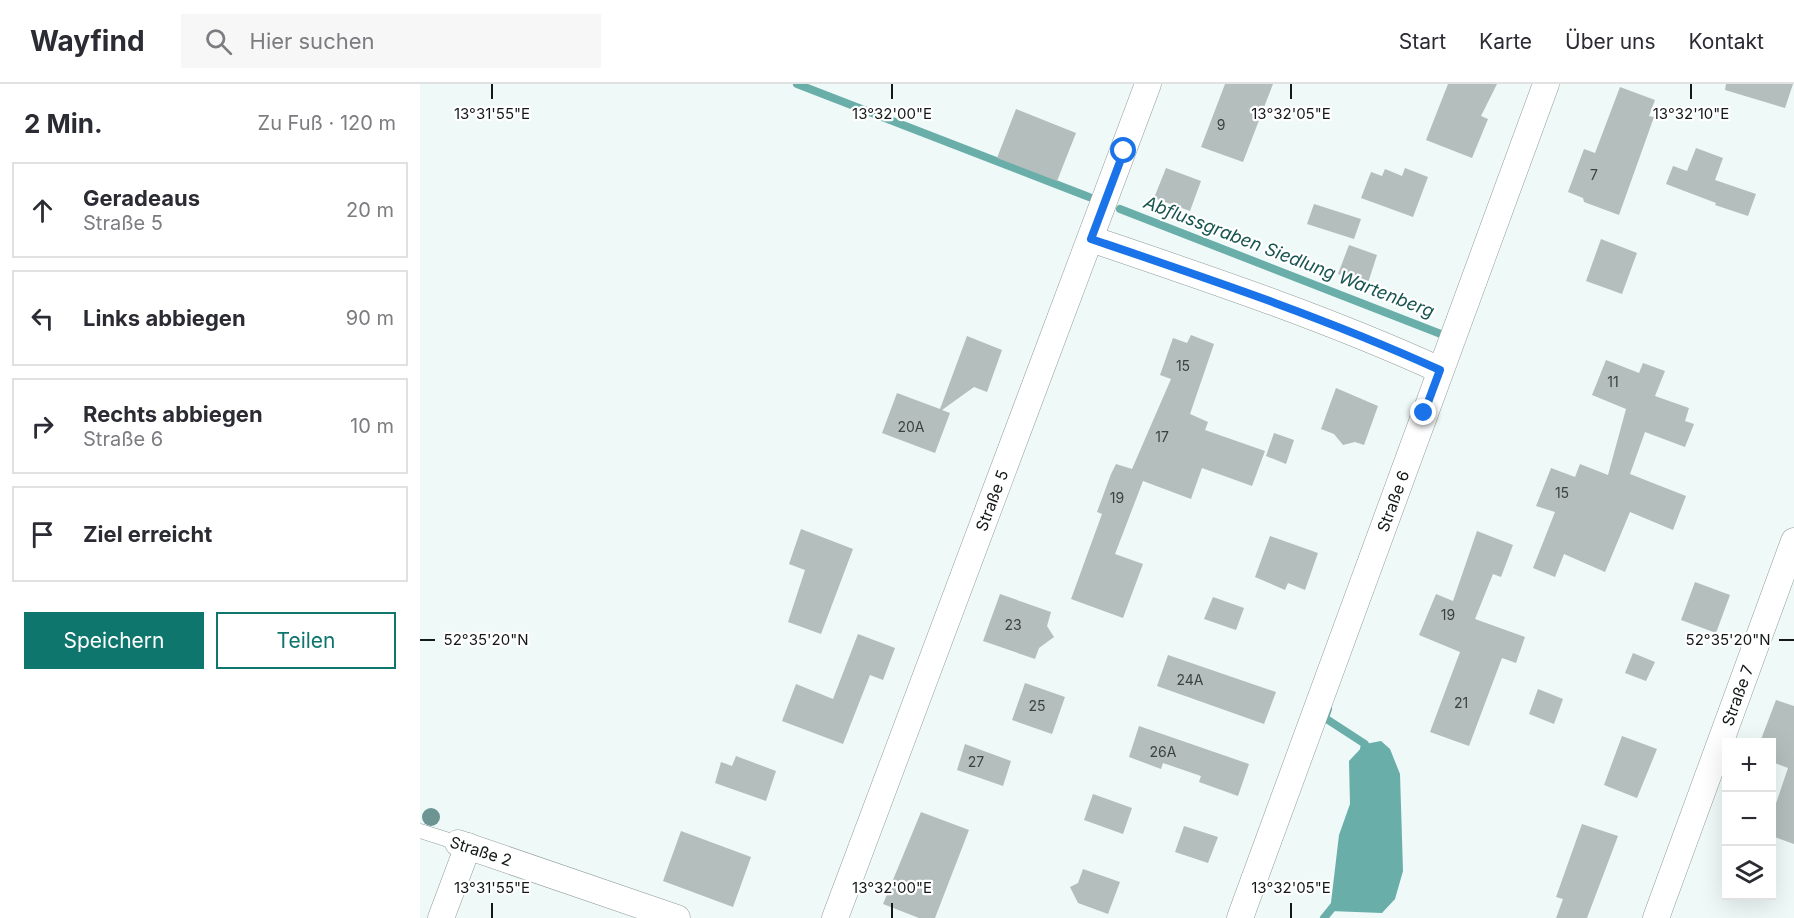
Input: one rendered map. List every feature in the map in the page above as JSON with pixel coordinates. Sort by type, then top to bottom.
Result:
[{"type":"street","name":"Straße 5","points":[[835,918],[1148,84]]},
{"type":"street","name":"Straße 6","points":[[1240,918],[1546,84]]},
{"type":"street","points":[[1091,239],[1259,295],[1366,336],[1440,370]]},
{"type":"street","name":"Straße 7","points":[[1656,918],[1794,541]]},
{"type":"street","points":[[441,918],[463,845]]},
{"type":"street","name":"Straße 2","points":[[463,845],[677,918]]},
{"type":"lane","name":"Straße 2","points":[[420,831],[463,845]]},
{"type":"water","points":[[1381,741],[1390,749],[1400,774],[1403,871],[1395,899],[1382,913],[1330,911],[1339,835],[1350,804],[1349,761],[1365,744]]},
{"type":"building","points":[[1225,84],[1273,84],[1243,162],[1201,147]]},
{"type":"building","points":[[1448,84],[1497,84],[1481,116],[1488,119],[1472,158],[1426,140]]},
{"type":"building","points":[[1726,84],[1793,84],[1785,108],[1725,90]]},
{"type":"building","points":[[1620,87],[1655,100],[1649,116],[1654,117],[1619,215],[1584,202],[1583,198],[1568,192],[1584,149],[1595,153]]},
{"type":"building","points":[[1016,109],[1076,133],[1057,181],[997,158]]},
{"type":"building","points":[[1696,148],[1723,158],[1715,180],[1756,194],[1748,216],[1666,184],[1673,166],[1687,171]]},
{"type":"building","points":[[1166,168],[1201,181],[1190,211],[1154,198]]},
{"type":"building","points":[[1405,168],[1428,177],[1413,217],[1361,198],[1371,172],[1382,176],[1385,169],[1402,176]]},
{"type":"building","points":[[1314,204],[1361,219],[1354,239],[1307,224]]},
{"type":"building","points":[[1601,239],[1637,253],[1622,294],[1586,281]]},
{"type":"building","points":[[1349,245],[1377,255],[1367,286],[1338,274]]},
{"type":"building","points":[[1191,335],[1214,344],[1190,414],[1208,422],[1205,430],[1265,451],[1252,486],[1202,468],[1191,499],[1143,481],[1115,554],[1143,564],[1123,618],[1071,599],[1102,514],[1097,512],[1111,474],[1116,464],[1132,469],[1171,379],[1160,375],[1173,338],[1187,343]]},
{"type":"building","points":[[967,336],[1002,350],[987,392],[974,387],[942,410],[950,413],[935,453],[882,433],[897,393],[940,409]]},
{"type":"building","points":[[1606,360],[1639,373],[1643,363],[1665,371],[1655,396],[1689,408],[1685,421],[1694,424],[1685,447],[1645,432],[1630,474],[1686,496],[1673,530],[1630,512],[1605,572],[1564,554],[1555,577],[1533,568],[1555,512],[1536,506],[1551,468],[1575,477],[1580,464],[1608,475],[1626,409],[1592,395]]},
{"type":"building","points":[[1336,388],[1378,406],[1364,445],[1355,442],[1343,445],[1334,434],[1321,429]]},
{"type":"building","points":[[1274,433],[1294,440],[1286,464],[1266,456]]},
{"type":"building","points":[[801,529],[853,549],[821,634],[788,622],[805,570],[789,564]]},
{"type":"building","points":[[1477,531],[1513,545],[1501,577],[1493,574],[1475,619],[1525,637],[1516,663],[1502,658],[1469,746],[1430,732],[1460,652],[1419,635],[1436,594],[1453,601]]},
{"type":"building","points":[[1270,536],[1318,553],[1305,590],[1288,583],[1285,590],[1255,577]]},
{"type":"building","points":[[1695,582],[1730,595],[1716,633],[1681,620]]},
{"type":"building","points":[[1000,594],[1051,612],[1047,626],[1054,637],[1039,648],[1035,659],[983,641]]},
{"type":"building","points":[[1213,597],[1244,608],[1236,630],[1204,619]]},
{"type":"building","points":[[858,634],[895,648],[883,680],[870,675],[843,744],[782,721],[796,684],[833,699]]},
{"type":"building","points":[[1633,653],[1655,662],[1646,681],[1625,673]]},
{"type":"building","points":[[1168,655],[1276,692],[1264,724],[1157,686]]},
{"type":"building","points":[[1025,683],[1065,697],[1052,734],[1012,720]]},
{"type":"building","points":[[1538,689],[1563,699],[1554,724],[1529,714]]},
{"type":"building","points":[[1776,700],[1794,706],[1794,844],[1776,837],[1776,803],[1788,768],[1776,764],[1776,738],[1762,738]]},
{"type":"building","points":[[1139,726],[1249,764],[1238,796],[1199,782],[1201,776],[1163,763],[1161,769],[1129,757]]},
{"type":"building","points":[[1622,736],[1657,749],[1637,798],[1604,785]]},
{"type":"building","points":[[965,744],[1011,761],[1003,786],[957,770]]},
{"type":"building","points":[[736,756],[776,771],[766,801],[715,783],[721,762],[732,766]]},
{"type":"building","points":[[1093,794],[1132,808],[1123,834],[1084,820]]},
{"type":"building","points":[[921,812],[969,830],[935,918],[919,918],[883,904]]},
{"type":"building","points":[[1582,824],[1618,836],[1587,918],[1556,918],[1563,899],[1556,897]]},
{"type":"building","points":[[1184,826],[1218,837],[1208,863],[1175,852]]},
{"type":"building","points":[[681,831],[751,857],[733,907],[663,881]]},
{"type":"building","points":[[1083,869],[1120,882],[1108,914],[1078,903],[1070,887],[1078,883]]},
{"type":"waterway","name":"Abflussgraben Siedlung Wartenberg","points":[[797,84],[1089,197]]},
{"type":"waterway","name":"Abflussgraben Siedlung Wartenberg","points":[[1120,209],[1446,336]]},
{"type":"waterway","name":"Abflussgraben Siedlung Wartenberg","points":[[1328,709],[1325,718],[1365,744],[1363,755]]},
{"type":"waterway","name":"Abflussgraben Siedlung Wartenberg","points":[[1324,918],[1337,902]]},
{"type":"route","points":[[1124,151],[1091,239],[1259,295],[1366,336],[1440,370],[1424,413]]}]
